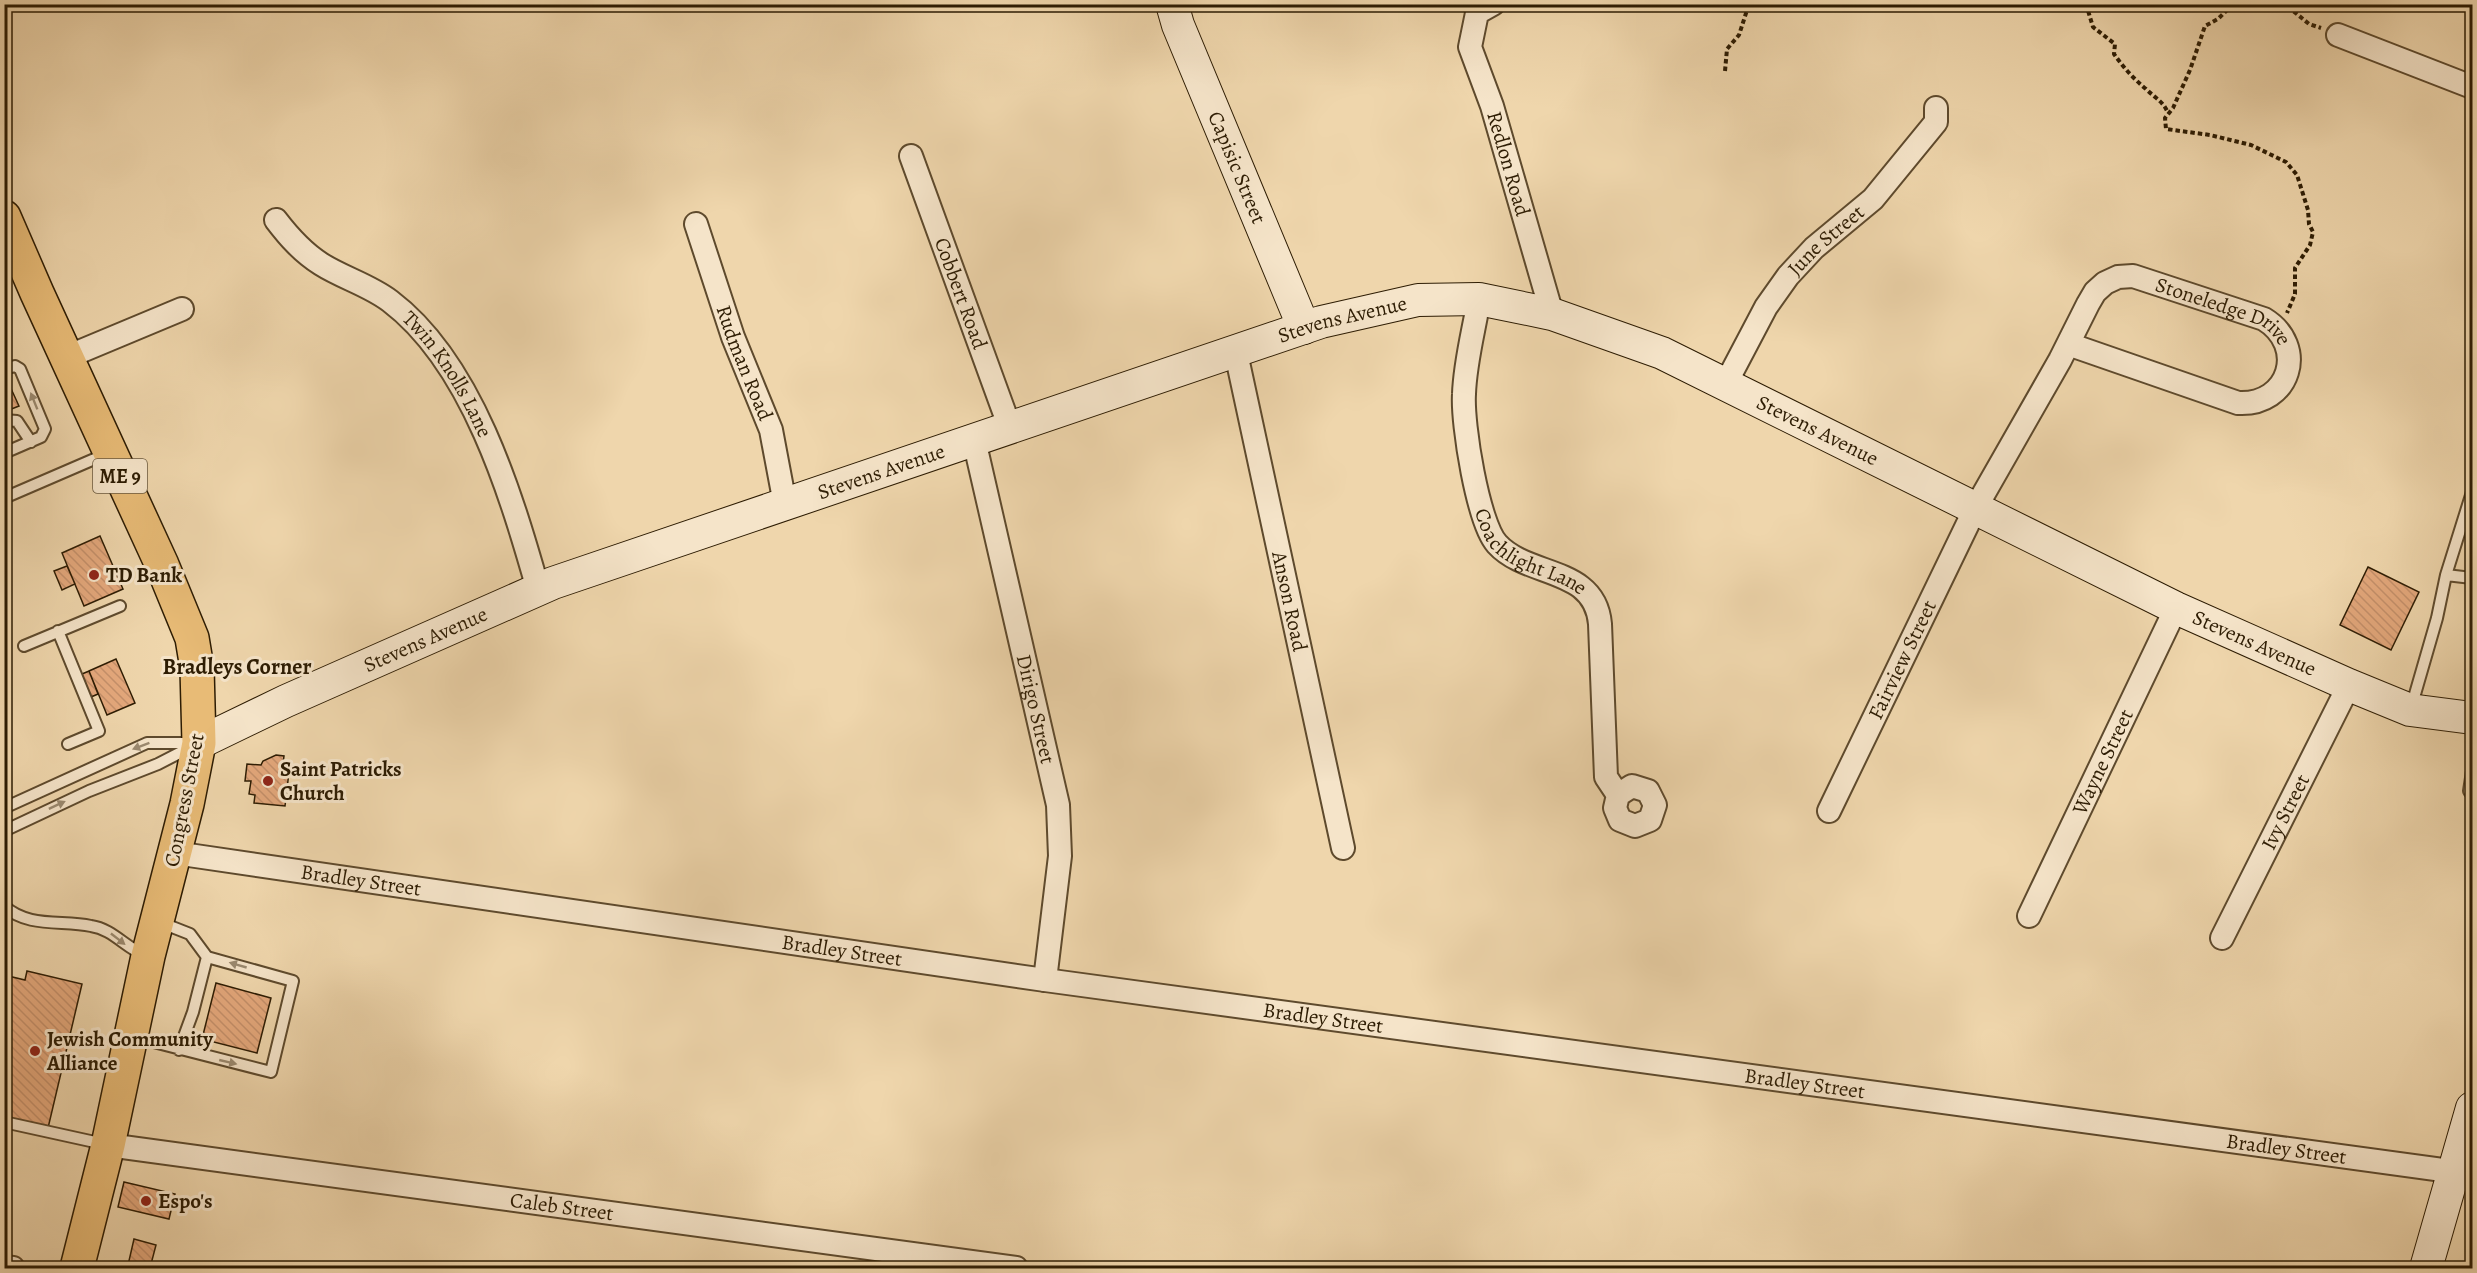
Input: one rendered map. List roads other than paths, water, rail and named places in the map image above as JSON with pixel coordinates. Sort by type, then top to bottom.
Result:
[{"type":"main road","points":[[1154,4],[1175,15]]},
{"type":"main road","name":"Capisic Street","points":[[1175,15],[1304,328]]},
{"type":"main road","name":"Congress Street","points":[[6,225],[162,565],[192,638],[197,668],[199,743],[175,853],[148,956],[108,1145],[77,1269]]},
{"type":"main road","name":"Stevens Avenue","points":[[199,743],[286,701],[538,589],[1304,328],[1353,313],[1418,300],[1479,299],[1552,314],[1662,353],[2176,608],[2349,686],[2410,710],[2472,718]]},
{"type":"main road","points":[[2426,1269],[2463,1173],[2472,1108]]},
{"type":"street","name":"Redlon Road","points":[[1485,9],[1470,47],[1492,106],[1552,314]]},
{"type":"street","points":[[2338,35],[2472,87]]},
{"type":"street","name":"June Street","points":[[1726,383],[1766,307],[1788,276],[1814,248],[1873,199],[1936,122],[1936,108]]},
{"type":"street","name":"Cobbert Road","points":[[911,156],[1010,428]]},
{"type":"street","name":"Twin Knolls Lane","points":[[276,220],[293,243],[321,264],[389,300],[416,323],[447,363],[486,438],[517,516],[538,589]]},
{"type":"street","name":"Rudman Road","points":[[696,224],[733,338],[771,430],[785,504]]},
{"type":"street","name":"Stoneledge Drive","points":[[1976,509],[2095,292],[2111,279],[2126,276],[2141,277],[2257,317],[2270,323],[2279,331],[2285,340],[2289,354],[2286,376],[2272,394],[2259,401],[2245,403],[2231,401],[2068,344]]},
{"type":"street","name":"Coachlight Lane","points":[[1479,299],[1463,400],[1481,509],[1490,533],[1507,554],[1578,584],[1589,596],[1597,610],[1600,624],[1605,773],[1608,782],[1618,795]]},
{"type":"street","points":[[67,357],[182,309]]},
{"type":"street","name":"Anson Road","points":[[1236,353],[1343,848]]},
{"type":"street","name":"Dirigo Street","points":[[974,440],[1058,805],[1060,856],[1045,980]]},
{"type":"street","name":"Fairview Street","points":[[1829,811],[1976,509]]},
{"type":"street","name":"Wayne Street","points":[[2028,916],[2176,608]]},
{"type":"street","name":"Ivy Street","points":[[2222,938],[2349,686]]},
{"type":"street","name":"Bradley Street","points":[[175,853],[1045,980],[2463,1173]]},
{"type":"street","name":"Caleb Street","points":[[108,1145],[1017,1269]]},
{"type":"street","points":[[4,1267],[13,1269]]},
{"type":"lane","points":[[4,369],[15,366],[20,369],[45,429],[41,437],[4,453]]},
{"type":"lane","points":[[4,420],[17,421],[31,442]]},
{"type":"lane","points":[[4,498],[109,452]]},
{"type":"lane","points":[[2410,710],[2437,618],[2446,575],[2472,492]]},
{"type":"lane","points":[[2446,575],[2472,578]]},
{"type":"lane","points":[[24,646],[120,606]]},
{"type":"lane","points":[[58,631],[99,730],[68,744]]},
{"type":"lane","points":[[4,808],[147,743],[199,743]]},
{"type":"lane","points":[[4,831],[88,790],[158,764],[199,743]]},
{"type":"lane","points":[[2472,771],[2469,791],[2472,795]]},
{"type":"lane","points":[[4,906],[13,915],[40,922],[87,925],[116,936],[129,948],[148,956]]},
{"type":"lane","points":[[131,1036],[271,1072],[293,981],[207,957],[190,934],[157,921]]},
{"type":"lane","points":[[179,1050],[193,1012],[207,957]]},
{"type":"lane","points":[[4,1122],[108,1145]]},
{"type":"place","name":"TD Bank","points":[[94,575]]},
{"type":"place","name":"Saint Patricks Church","points":[[268,781]]},
{"type":"place","name":"Jewish Community Alliance","points":[[35,1051]]},
{"type":"place","name":"Espo's","points":[[146,1201]]},
{"type":"district","name":"Bradleys Corner","points":[[237,666]]}]
